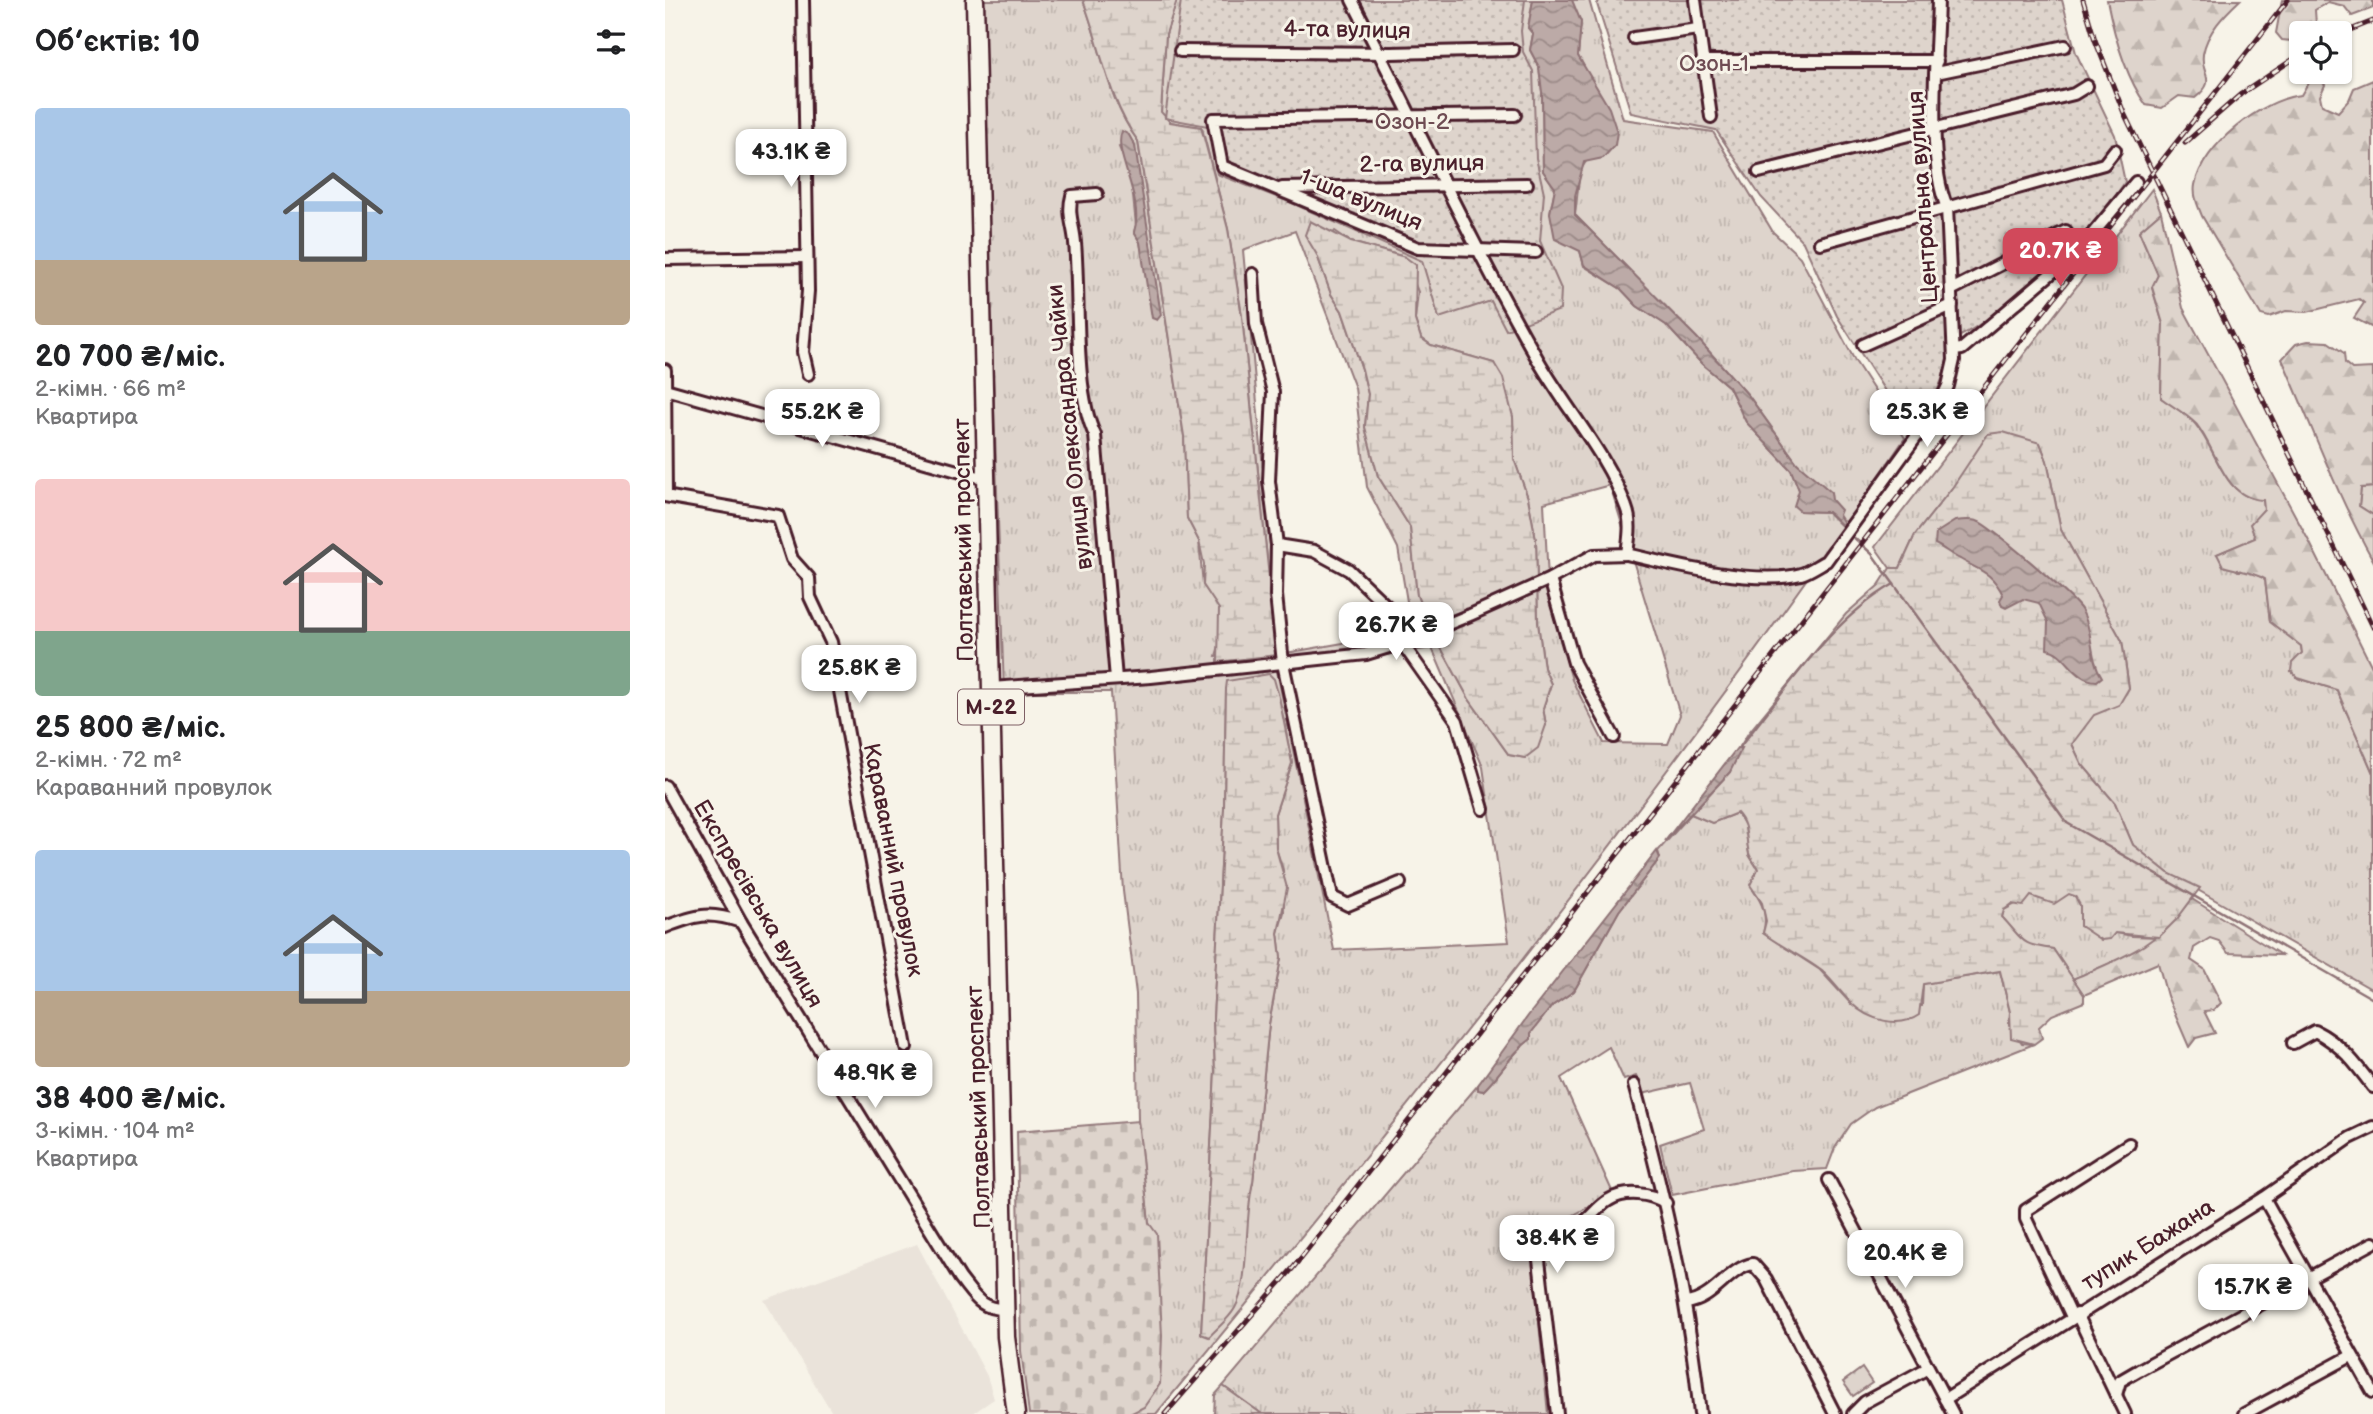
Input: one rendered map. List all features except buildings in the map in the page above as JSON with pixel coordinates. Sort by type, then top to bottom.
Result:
[{"type":"highway","name":"Полтавський проспект","points":[[975,0],[1007,1353],[1016,1414]]},
{"type":"street","points":[[803,0],[807,257],[803,352],[808,374]]},
{"type":"street","points":[[1352,0],[1477,249],[1538,360],[1615,481],[1627,509],[1630,533],[1627,554]]},
{"type":"street","points":[[1695,0],[1711,117]]},
{"type":"street","name":"Центральна вулиця","points":[[991,688],[1116,679],[1366,654],[1402,643],[1550,579],[1594,555],[1627,554],[1697,572],[1778,576],[1803,573],[1826,561],[1938,407],[1948,387],[1954,350],[1947,206],[1941,194],[1936,130],[1938,0]]},
{"type":"street","points":[[1634,38],[1698,29]]},
{"type":"street","points":[[1702,61],[1937,67],[2066,46]]},
{"type":"street","name":"4-та вулиця","points":[[1180,51],[1513,50]]},
{"type":"street","points":[[1759,172],[2074,94],[2087,86]]},
{"type":"street","points":[[1412,116],[1515,115]]},
{"type":"street","name":"1-ша вулиця","points":[[1412,116],[1213,120],[1222,166],[1418,248],[1536,252]]},
{"type":"street","points":[[1820,243],[2103,164],[2115,150]]},
{"type":"street","points":[[1954,350],[1962,349],[2080,249],[2136,182]]},
{"type":"street","name":"2-га вулиця","points":[[1276,188],[1445,183],[1527,184]]},
{"type":"street","name":"вулиця Олександра Чайки","points":[[1097,194],[1072,196],[1068,211],[1075,244],[1083,389],[1087,420],[1095,435],[1116,679]]},
{"type":"street","points":[[1951,290],[2066,231]]},
{"type":"street","points":[[665,259],[807,257]]},
{"type":"street","points":[[1253,274],[1256,324],[1273,392],[1269,481],[1277,545],[1276,595],[1283,663],[1332,897],[1348,905],[1400,883]]},
{"type":"street","points":[[1863,345],[1952,305]]},
{"type":"street","points":[[665,370],[665,496]]},
{"type":"street","points":[[666,389],[986,479]]},
{"type":"street","name":"Караванний провулок","points":[[665,496],[778,516],[792,559],[809,578],[810,597],[831,642],[906,1047]]},
{"type":"street","points":[[1277,545],[1314,551],[1349,569],[1397,616],[1402,643],[1457,721],[1483,809]]},
{"type":"street","points":[[1550,579],[1574,663],[1614,737]]},
{"type":"street","name":"Експресівська вулиця","points":[[665,786],[741,922],[960,1278],[981,1305],[990,1309],[1006,1308]]},
{"type":"street","points":[[665,927],[697,915],[722,916],[741,922]]},
{"type":"street","points":[[2293,1043],[2315,1031],[2330,1039],[2354,1060],[2373,1087]]},
{"type":"street","points":[[1634,1086],[1666,1203],[1686,1303],[1700,1414]]},
{"type":"street","name":"тупик Бажана","points":[[1945,1399],[2264,1198],[2350,1138],[2373,1128]]},
{"type":"street","points":[[2125,1414],[2026,1219],[2027,1210],[2129,1144]]},
{"type":"street","points":[[1829,1180],[1953,1414]]},
{"type":"street","points":[[1557,1414],[1539,1260],[1544,1240],[1560,1230],[1579,1226],[1610,1199],[1637,1193],[1654,1195],[1666,1203]]},
{"type":"street","points":[[2264,1198],[2373,1392]]},
{"type":"street","points":[[2116,1395],[2120,1381],[2307,1276],[2373,1243]]},
{"type":"street","points":[[1686,1303],[1721,1286],[1739,1269],[1753,1264],[1766,1279],[1835,1414]]},
{"type":"street","points":[[2244,1414],[2351,1356]]},
{"type":"street","points":[[1853,1414],[1865,1402],[1928,1368]]},
{"type":"shaded area","points":[[917,1244],[987,1376],[994,1399],[972,1414],[833,1414],[764,1300]]},
{"type":"green space","points":[[984,0],[1083,0],[1119,109],[1138,141],[1184,436],[1187,518],[1199,541],[1203,585],[1219,608],[1221,639],[1216,656],[1277,654],[1242,317],[1228,229],[1202,128],[1170,122],[1161,113],[1166,34],[1177,0],[1533,0],[1528,28],[1533,34],[1530,50],[1539,67],[1542,92],[1543,171],[1555,188],[1550,213],[1580,251],[1584,266],[1621,289],[1637,306],[1666,325],[1702,364],[1729,387],[1746,422],[1791,470],[1799,490],[1800,511],[1828,512],[1809,475],[1797,463],[1748,395],[1697,338],[1575,215],[1580,171],[1587,160],[1595,87],[1578,56],[1581,22],[1571,3],[1572,0],[1589,0],[1623,119],[1713,132],[1773,232],[1800,257],[1855,361],[1905,438],[1727,689],[1542,935],[1351,1176],[1156,1414],[1129,1414],[1144,1406],[1149,1224],[1138,1121],[1136,994],[1123,891],[1111,692],[1004,692],[990,290]],"holes":[[[1134,142],[1145,222],[1145,270],[1140,242],[1134,232],[1136,225],[1131,177],[1119,147]],[[1295,231],[1355,388],[1367,487],[1398,548],[1412,631],[1280,654],[1243,250]],[[1335,231],[1351,242],[1405,257],[1418,292],[1415,320],[1421,338],[1431,345],[1494,363],[1513,417],[1514,459],[1528,498],[1536,540],[1538,623],[1544,668],[1551,684],[1543,708],[1546,725],[1525,758],[1509,755],[1469,699],[1428,624],[1417,595],[1410,527],[1378,476],[1365,427],[1368,394],[1362,369],[1342,311],[1331,294],[1317,255]],[[1610,485],[1680,715],[1668,744],[1604,743],[1572,680],[1549,599],[1544,503]],[[1432,648],[1483,767],[1509,942],[1334,950],[1277,671]],[[1226,689],[1279,697],[1292,763],[1275,814],[1276,848],[1283,870],[1284,912],[1278,933],[1281,958],[1269,1024],[1253,1182],[1247,1206],[1242,1283],[1201,1333],[1215,1071],[1213,1019],[1224,809]]]},
{"type":"green space","points":[[1083,0],[1177,0],[1166,34],[1161,112],[1170,122],[1201,127],[1228,229],[1242,317],[1277,655],[1218,662],[1219,609],[1203,585],[1204,564],[1199,541],[1187,518],[1184,436],[1138,141],[1112,91]]},
{"type":"green space","name":"Озон-2","points":[[1181,0],[1525,0],[1521,31],[1523,52],[1533,71],[1536,158],[1544,193],[1540,241],[1561,289],[1560,310],[1506,330],[1491,301],[1439,318],[1422,261],[1292,203],[1217,174],[1208,126],[1165,118]]},
{"type":"green space","name":"Озон-1","points":[[1600,0],[2062,0],[2076,53],[2115,135],[2125,182],[2089,230],[2048,272],[2001,310],[1950,342],[1946,367],[1938,389],[1910,430],[1837,316],[1803,242],[1761,197],[1716,130],[1631,113],[1597,4]]},
{"type":"green space","points":[[2107,0],[2240,0],[2222,18],[2208,38],[2203,54],[2207,82],[2202,92],[2195,98],[2179,96],[2162,108],[2146,105],[2132,81],[2117,41]]},
{"type":"green space","points":[[2282,0],[2373,0],[2373,8],[2352,16],[2344,6],[2328,2],[2315,10],[2316,21],[2289,21],[2289,41],[2282,40],[2276,33]]},
{"type":"green space","points":[[2373,80],[2373,328],[2354,318],[2364,303],[2359,299],[2307,312],[2286,311],[2269,317],[2261,315],[2202,216],[2195,197],[2195,185],[2200,170],[2222,140],[2269,105],[2301,95],[2307,84],[2324,84],[2320,96],[2322,105],[2338,112],[2349,100],[2354,88]]},
{"type":"green space","points":[[2152,189],[2161,212],[2139,231],[2158,275],[2152,288],[2163,324],[2161,398],[2193,421],[2223,472],[2239,492],[2263,499],[2264,509],[2258,517],[2255,538],[2217,554],[2238,571],[2250,571],[2265,579],[2270,621],[2301,646],[2302,653],[2291,671],[2298,678],[2337,690],[2373,773],[2373,990],[2168,873],[2133,845],[2115,803],[2081,763],[2072,744],[2081,728],[2093,715],[2120,701],[2129,688],[2122,641],[2061,530],[2047,461],[2040,443],[1952,488],[1915,535],[1900,568],[1890,568],[1875,547]]},
{"type":"green space","points":[[2161,212],[2183,308],[2310,543],[2373,669],[2373,773],[2337,690],[2298,678],[2291,671],[2292,663],[2302,653],[2301,646],[2270,622],[2265,579],[2223,566],[2217,554],[2255,538],[2250,524],[2264,509],[2263,500],[2250,498],[2239,492],[2223,472],[2197,425],[2161,398],[2163,324],[2152,287],[2158,275],[2139,231]]},
{"type":"green space","points":[[1310,221],[1351,242],[1405,257],[1416,265],[1415,320],[1421,338],[1431,345],[1494,363],[1503,378],[1513,417],[1514,459],[1528,498],[1536,540],[1538,623],[1544,668],[1551,684],[1543,708],[1546,725],[1538,748],[1525,758],[1509,755],[1469,699],[1428,624],[1417,595],[1410,527],[1378,476],[1365,427],[1368,394],[1362,369],[1342,311],[1331,294],[1317,255],[1305,235]]},
{"type":"green space","points":[[2308,341],[2328,342],[2344,353],[2345,363],[2352,369],[2373,368],[2373,487],[2361,488],[2359,506],[2373,515],[2373,560],[2336,486],[2282,359],[2296,344]]},
{"type":"green space","points":[[2003,432],[2040,443],[2047,461],[2061,530],[2122,641],[2129,688],[2119,705],[2094,715],[2072,744],[2081,763],[2115,803],[2133,845],[2168,873],[2200,888],[2177,919],[2159,937],[2115,933],[2110,939],[2101,940],[2080,926],[2080,905],[2075,896],[2069,894],[2054,904],[2031,896],[2023,906],[2012,904],[2004,910],[2002,917],[2023,940],[2034,946],[2053,949],[2084,995],[2084,1002],[2052,1015],[2039,1027],[2042,1038],[2034,1044],[2011,1038],[2010,1012],[2000,971],[1923,984],[1919,1015],[1911,1019],[1884,1021],[1858,1009],[1822,971],[1763,933],[1766,921],[1762,903],[1750,885],[1758,869],[1750,855],[1745,827],[1737,813],[1712,823],[1691,814],[1730,772],[1747,734],[1846,614],[1879,585],[1890,568],[1900,568],[1915,535],[1952,488],[1988,434]]},
{"type":"green space","points":[[2373,487],[2373,515],[2359,506],[2361,488]]},
{"type":"green space","points":[[1269,674],[1274,679],[1279,697],[1292,763],[1275,814],[1276,848],[1287,888],[1278,933],[1281,958],[1269,1024],[1243,1282],[1235,1308],[1209,1337],[1201,1334],[1215,1071],[1213,1019],[1224,809],[1226,689],[1227,681]]},
{"type":"green space","points":[[1737,813],[1745,825],[1749,855],[1758,869],[1753,890],[1764,910],[1763,933],[1820,970],[1851,1004],[1922,1006],[1923,984],[2000,971],[2010,1012],[2009,1023],[2022,1043],[2034,1044],[1875,1107],[1851,1124],[1835,1148],[1827,1169],[1793,1171],[1672,1195],[1660,1144],[1704,1129],[1690,1083],[1642,1094],[1636,1076],[1624,1080],[1609,1047],[1561,1078],[1612,1191],[1536,1240],[1533,1262],[1548,1414],[1262,1414],[1223,1386],[1478,1085],[1478,1090],[1483,1091],[1531,1039],[1531,1033],[1552,1006],[1574,991],[1619,911],[1660,858],[1658,851],[1691,814],[1712,823]]},
{"type":"green space","points":[[2068,893],[2075,896],[2080,905],[2080,926],[2132,936],[2159,937],[2137,952],[2073,979],[2053,949],[2026,946],[2002,917],[2004,910],[2030,896]]},
{"type":"green space","points":[[2192,899],[2281,955],[2228,953],[2219,941],[2210,938],[2194,948],[2191,960],[2204,969],[2221,1003],[2214,1010],[2204,1011],[2215,1033],[2196,1038],[2189,1047],[2167,996],[2158,963],[2084,995],[2073,979],[2124,956],[2153,939],[2180,915]]},
{"type":"green space","points":[[1138,1121],[1149,1223],[1157,1234],[1162,1336],[1160,1384],[1144,1407],[1130,1414],[1029,1414],[1021,1351],[1017,1131]]},
{"type":"green space","points":[[1862,1368],[1872,1383],[1853,1396],[1843,1382]]},
{"type":"green space","points":[[1223,1386],[1262,1414],[1214,1414],[1215,1395]]},
{"type":"water","points":[[1533,0],[1572,0],[1581,22],[1578,56],[1609,108],[1617,132],[1615,145],[1603,158],[1584,162],[1575,196],[1575,215],[1697,338],[1748,395],[1797,463],[1831,492],[1832,500],[1841,510],[1839,515],[1844,523],[1841,525],[1828,512],[1800,511],[1794,506],[1799,490],[1791,470],[1746,422],[1729,387],[1702,364],[1666,325],[1637,306],[1621,289],[1584,265],[1580,251],[1555,239],[1550,213],[1555,188],[1543,171],[1539,67],[1530,50],[1533,34],[1528,28]]},
{"type":"water","points":[[1122,131],[1129,135],[1135,146],[1161,315],[1157,320],[1152,318],[1140,242],[1134,232],[1135,205],[1121,151]]},
{"type":"water","points":[[1974,520],[1985,525],[2076,604],[2086,619],[2095,662],[2102,677],[2097,681],[2089,680],[2076,672],[2060,655],[2047,649],[2048,622],[2039,603],[2023,599],[2006,608],[2002,606],[2000,600],[2003,595],[1989,576],[1935,544],[1936,533],[1955,521]]},
{"type":"water","points":[[1737,748],[1742,748],[1730,772],[1665,841]]},
{"type":"water","points":[[1657,851],[1660,858],[1619,911],[1574,991],[1552,1006],[1531,1033],[1531,1039],[1483,1091],[1478,1090],[1478,1085],[1528,1016]]},
{"type":"waterway","points":[[1830,514],[1846,530]]},
{"type":"waterway","points":[[1851,535],[1872,554],[2067,823],[2373,999]]},
{"type":"waterway","points":[[1739,748],[1829,637],[1871,599],[1894,584]]},
{"type":"railway","points":[[2083,0],[2095,40],[2124,113],[2373,627]]},
{"type":"railway","points":[[1165,1414],[1293,1268],[2288,0]]},
{"type":"railway","points":[[2352,29],[2373,21]]},
{"type":"railway","points":[[2185,143],[2241,94],[2289,62]]}]
